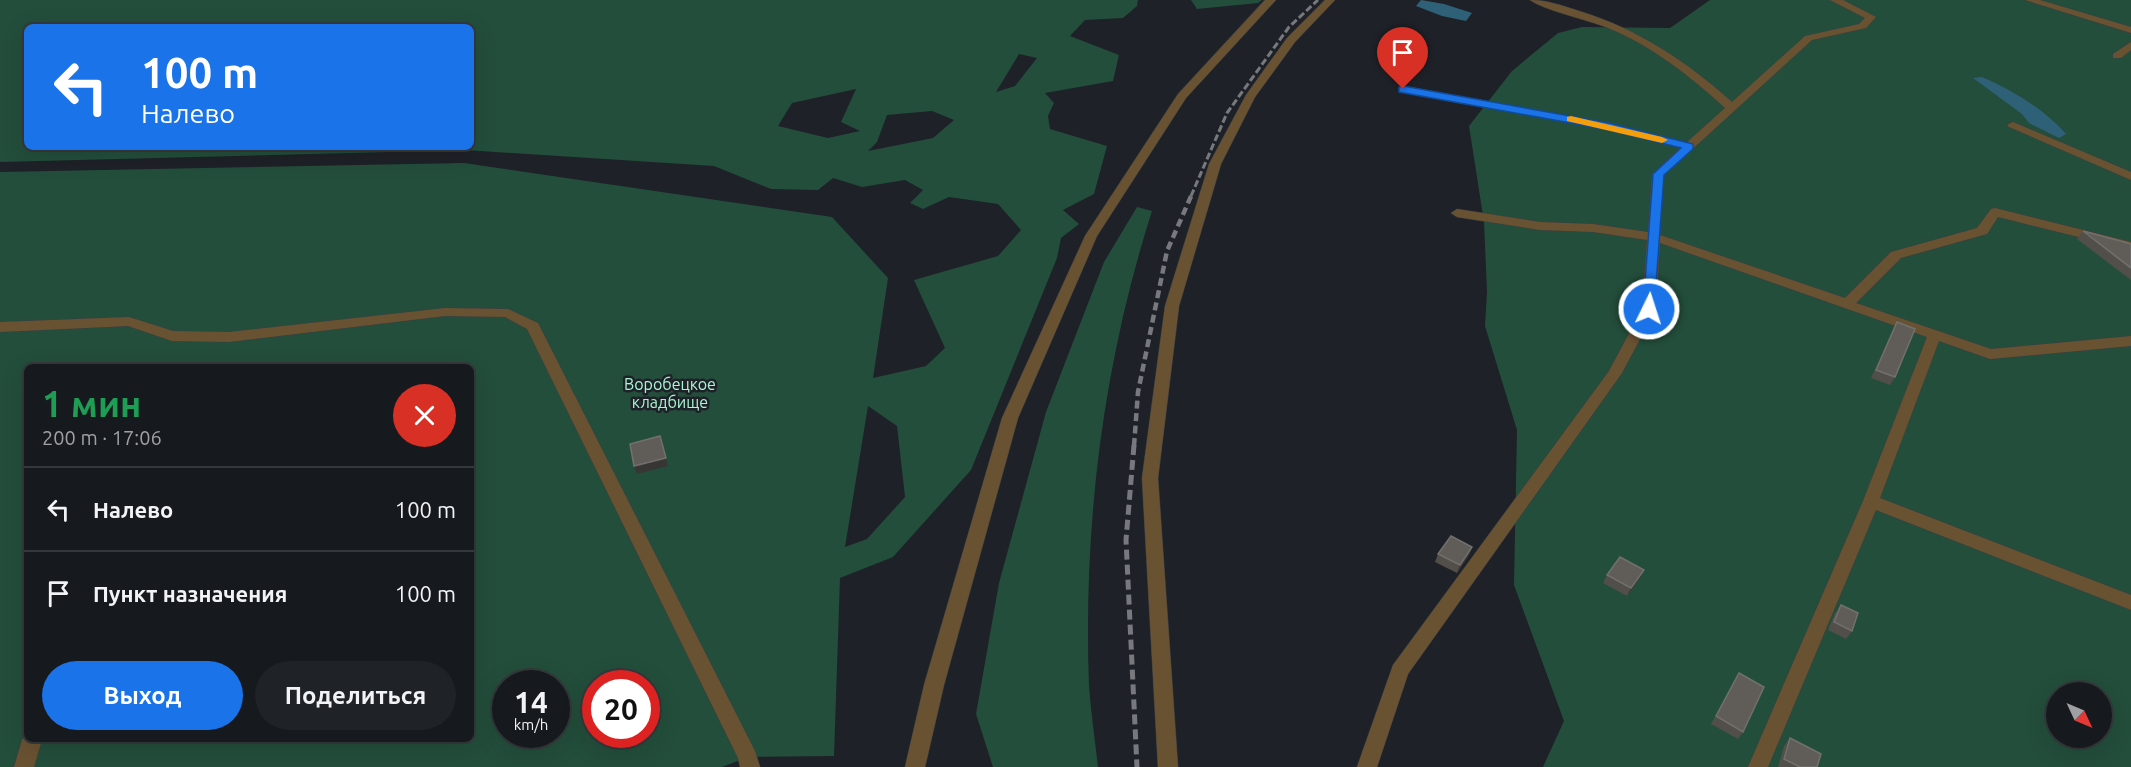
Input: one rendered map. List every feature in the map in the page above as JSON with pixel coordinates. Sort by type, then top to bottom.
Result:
[{"type":"street","points":[[915,767],[934,685],[1010,418],[1092,236],[1182,96],[1260,9],[1271,0]]},
{"type":"street","points":[[1168,767],[1150,478],[1172,306],[1215,164],[1250,97],[1291,40],[1330,0]]},
{"type":"street","points":[[1536,0],[1614,26],[1664,52],[1697,75],[1732,108]]},
{"type":"street","points":[[1367,767],[1400,671],[1615,374],[1649,309],[1658,174],[1809,38],[1862,26],[1871,17],[1835,0]]},
{"type":"street","points":[[2030,0],[2131,30]]},
{"type":"street","points":[[2116,56],[2131,45]]},
{"type":"street","points":[[1403,89],[1609,127],[1689,147]]},
{"type":"street","points":[[2013,125],[2131,176]]},
{"type":"street","points":[[1846,305],[1896,255],[1982,231],[1995,212],[2131,246]]},
{"type":"street","points":[[1457,213],[1540,226],[1593,228],[1655,237],[1990,354],[2131,341]]},
{"type":"street","points":[[0,327],[129,321],[172,336],[229,337],[445,312],[508,313],[533,326],[748,756],[750,767]]},
{"type":"street","points":[[1758,767],[1871,501],[1934,336]]},
{"type":"street","points":[[1871,501],[2131,603]]},
{"type":"street","points":[[24,767],[31,742]]},
{"type":"green space","name":"Воробецкое кладбище","points":[[0,0],[1138,0],[1137,6],[1123,18],[1085,20],[1070,36],[1119,55],[1113,81],[1045,93],[1054,103],[1048,116],[1050,129],[1107,146],[1094,194],[1063,210],[1079,224],[1061,238],[1057,258],[971,470],[893,557],[840,578],[834,756],[748,757],[722,767],[0,767],[0,172],[464,163],[832,217],[888,278],[873,378],[926,366],[945,348],[914,280],[998,256],[1021,230],[998,204],[949,197],[923,209],[910,203],[923,190],[905,180],[862,187],[833,178],[818,190],[771,189],[714,166],[465,150],[0,162]],"holes":[[[1019,54],[1037,58],[1015,86],[996,92]],[[856,89],[841,122],[860,131],[828,138],[778,126],[792,103]],[[932,111],[954,120],[933,138],[868,151],[877,142],[887,115]],[[868,406],[897,426],[905,497],[867,539],[845,547]]]},
{"type":"green space","points":[[1191,0],[1262,0],[1258,3],[1197,9]]},
{"type":"green space","points":[[1710,0],[2131,0],[2131,767],[1543,767],[1564,721],[1514,585],[1517,430],[1485,326],[1487,292],[1484,222],[1469,126],[1512,71],[1558,33],[1582,27],[1670,28]]},
{"type":"green space","points":[[1137,207],[1152,211],[1135,269],[1109,386],[1093,505],[1089,565],[1089,686],[1098,767],[993,767],[976,714],[999,583],[1046,412],[1104,262]]},
{"type":"water","points":[[1421,0],[1444,4],[1472,13],[1466,21],[1442,16],[1416,6]]},
{"type":"water","points":[[1982,77],[2027,101],[2048,116],[2066,134],[2059,138],[2029,123],[2022,114],[1973,78]]},
{"type":"building","points":[[2083,231],[2131,244],[2131,268]]},
{"type":"building","points":[[1897,322],[1915,329],[1895,377],[1876,370]]},
{"type":"building","points":[[660,436],[666,458],[634,466],[630,444]]},
{"type":"building","points":[[1451,536],[1472,547],[1460,565],[1438,554]]},
{"type":"building","points":[[1620,557],[1644,570],[1631,588],[1607,575]]},
{"type":"building","points":[[1841,605],[1858,613],[1852,631],[1834,622]]},
{"type":"building","points":[[1739,673],[1764,687],[1743,732],[1716,716]]},
{"type":"building","points":[[1790,738],[1821,754],[1817,767],[1800,767],[1784,759]]},
{"type":"railway","points":[[1191,196],[1227,113],[1289,27],[1318,0]]},
{"type":"railway","points":[[1134,446],[1138,392],[1167,251],[1192,194]]},
{"type":"railway","points":[[1134,445],[1126,540],[1137,767]]},
{"type":"slow traffic","points":[[1571,119],[1662,140]]},
{"type":"route","points":[[1403,89],[1609,127],[1689,147],[1658,174],[1649,309]]}]
